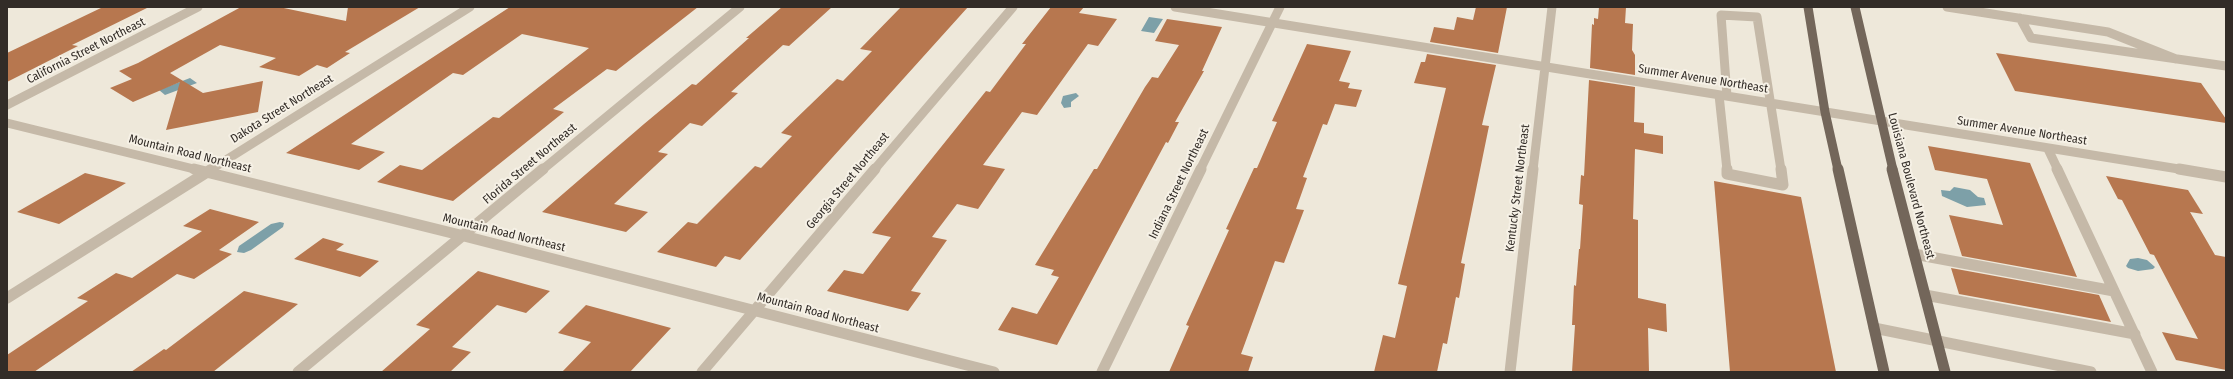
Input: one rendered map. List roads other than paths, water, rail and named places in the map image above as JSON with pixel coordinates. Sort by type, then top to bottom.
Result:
[{"type":"main road","points":[[1808,7],[1825,112],[1884,372]]},
{"type":"main road","name":"Louisiana Boulevard Northeast","points":[[1855,7],[1880,122],[1945,372]]},
{"type":"street","name":"California Street Northeast","points":[[7,105],[198,7]]},
{"type":"street","name":"Dakota Street Northeast","points":[[7,298],[470,7]]},
{"type":"street","name":"Florida Street Northeast","points":[[298,372],[740,7]]},
{"type":"street","name":"Georgia Street Northeast","points":[[702,372],[1013,7]]},
{"type":"street","name":"Summer Avenue Northeast","points":[[1175,7],[2226,177]]},
{"type":"street","name":"Indiana Street Northeast","points":[[1102,372],[1280,7]]},
{"type":"street","name":"Kentucky Street Northeast","points":[[1510,372],[1552,7]]},
{"type":"street","points":[[1947,7],[2108,32],[2176,59]]},
{"type":"street","points":[[1721,15],[1757,17],[1783,185],[1727,174],[1723,95],[1721,15]]},
{"type":"street","points":[[2020,18],[2031,38],[2226,66]]},
{"type":"street","name":"Mountain Road Northeast","points":[[7,123],[464,236],[994,372]]},
{"type":"street","points":[[2048,149],[2152,372]]},
{"type":"street","points":[[1914,254],[2114,291]]},
{"type":"street","points":[[1925,295],[2135,334]]},
{"type":"street","points":[[1874,328],[2091,372]]},
{"type":"water","points":[[1149,17],[1163,19],[1154,33],[1141,31]]},
{"type":"water","points":[[190,78],[197,83],[165,95],[159,90]]},
{"type":"water","points":[[1076,93],[1079,96],[1071,102],[1071,107],[1064,108],[1061,103],[1063,96]]},
{"type":"water","points":[[1954,187],[1970,190],[1978,197],[1984,198],[1986,205],[1967,207],[1942,196],[1941,190],[1950,191]]},
{"type":"water","points":[[280,222],[284,223],[283,227],[251,250],[244,253],[237,252],[239,246],[271,224]]},
{"type":"water","points":[[2138,258],[2147,260],[2155,267],[2153,269],[2138,271],[2126,266],[2130,259]]}]
